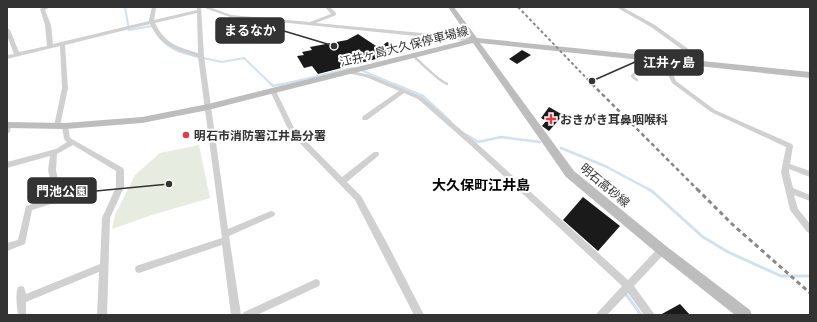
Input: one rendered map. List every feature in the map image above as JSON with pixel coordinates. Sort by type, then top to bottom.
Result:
[{"type":"main road","name":"明石高砂線","points":[[451,7],[570,174],[662,250],[745,315]]},
{"type":"main road","name":"江井ヶ島大久保停車場線","points":[[7,128],[142,120],[208,107],[475,40],[810,75]]},
{"type":"street","points":[[48,7],[42,9],[48,26],[50,46]]},
{"type":"street","points":[[154,7],[152,23],[162,41],[172,47],[201,56]]},
{"type":"street","points":[[207,7],[230,16],[475,40]]},
{"type":"street","points":[[311,24],[334,14],[327,7]]},
{"type":"street","points":[[618,7],[653,26],[696,57],[699,64]]},
{"type":"street","points":[[7,57],[152,23],[199,9],[201,56],[236,315]]},
{"type":"street","points":[[7,30],[17,54]]},
{"type":"street","points":[[62,43],[64,88],[61,126],[67,139],[120,170],[120,187],[106,218],[102,315]]},
{"type":"street","points":[[664,60],[674,82],[713,111],[790,146],[785,172],[789,190],[794,210],[809,228]]},
{"type":"street","points":[[348,72],[368,76],[420,98],[470,141],[628,286],[650,315]]},
{"type":"street","points":[[273,91],[292,131],[343,181],[358,198],[419,315]]},
{"type":"street","points":[[365,118],[403,91]]},
{"type":"street","points":[[7,165],[54,152],[73,142]]},
{"type":"street","points":[[7,247],[22,242],[29,208],[58,199],[52,170],[54,152]]},
{"type":"street","points":[[343,181],[376,154]]},
{"type":"street","points":[[786,165],[810,174]]},
{"type":"street","points":[[789,190],[810,198]]},
{"type":"street","points":[[139,269],[226,237],[271,214]]},
{"type":"street","points":[[601,315],[662,250]]},
{"type":"street","points":[[21,300],[104,266]]},
{"type":"street","points":[[247,315],[316,283]]},
{"type":"street","points":[[21,290],[22,314]]},
{"type":"lane","points":[[413,56],[436,75],[439,80],[447,84]]},
{"type":"lane","points":[[637,80],[632,76],[647,63],[646,58]]},
{"type":"shaded area","points":[[199,145],[210,198],[152,215],[112,229],[115,215],[135,175],[160,153]]},
{"type":"building","points":[[358,34],[379,48],[387,42],[399,47],[379,56],[380,58],[318,74],[312,66],[304,68],[297,56],[304,55],[302,52],[312,50],[310,47],[347,40]]},
{"type":"building","points":[[522,50],[531,55],[517,64],[509,59]]},
{"type":"building","name":"おきがき耳鼻咽喉科","points":[[549,107],[563,115],[549,131],[542,126],[546,121],[541,118]]},
{"type":"building","points":[[583,197],[620,226],[598,251],[563,220]]},
{"type":"building","points":[[680,304],[690,315],[660,315]]},
{"type":"waterway","points":[[110,7],[122,7]]},
{"type":"waterway","points":[[125,7],[129,30],[152,26]]},
{"type":"waterway","points":[[157,34],[165,43],[175,50],[198,57]]},
{"type":"waterway","points":[[203,58],[222,62],[244,58],[272,85]]},
{"type":"waterway","points":[[279,85],[352,68],[356,69]]},
{"type":"waterway","points":[[361,70],[396,85]]},
{"type":"waterway","points":[[272,85],[283,84]]},
{"type":"waterway","points":[[394,84],[423,96],[451,122]]},
{"type":"waterway","points":[[467,135],[478,142],[501,137],[540,142]]},
{"type":"waterway","points":[[561,148],[605,166],[650,190]]},
{"type":"waterway","points":[[648,189],[703,237],[728,252],[781,276],[810,276]]},
{"type":"waterway","points":[[625,293],[641,315]]},
{"type":"railway","points":[[518,7],[593,85]]},
{"type":"railway","points":[[593,85],[732,224],[810,293]]},
{"type":"place","name":"まるなか","points":[[334,46]]},
{"type":"place","name":"江井ヶ島","points":[[592,81]]},
{"type":"place","name":"おきがき耳鼻咽喉科","points":[[551,119]]},
{"type":"place","name":"明石市消防署江井島分署","points":[[186,135]]},
{"type":"place","name":"門池公園","points":[[169,184]]},
{"type":"district","name":"大久保町江井島","points":[[481,185]]}]
